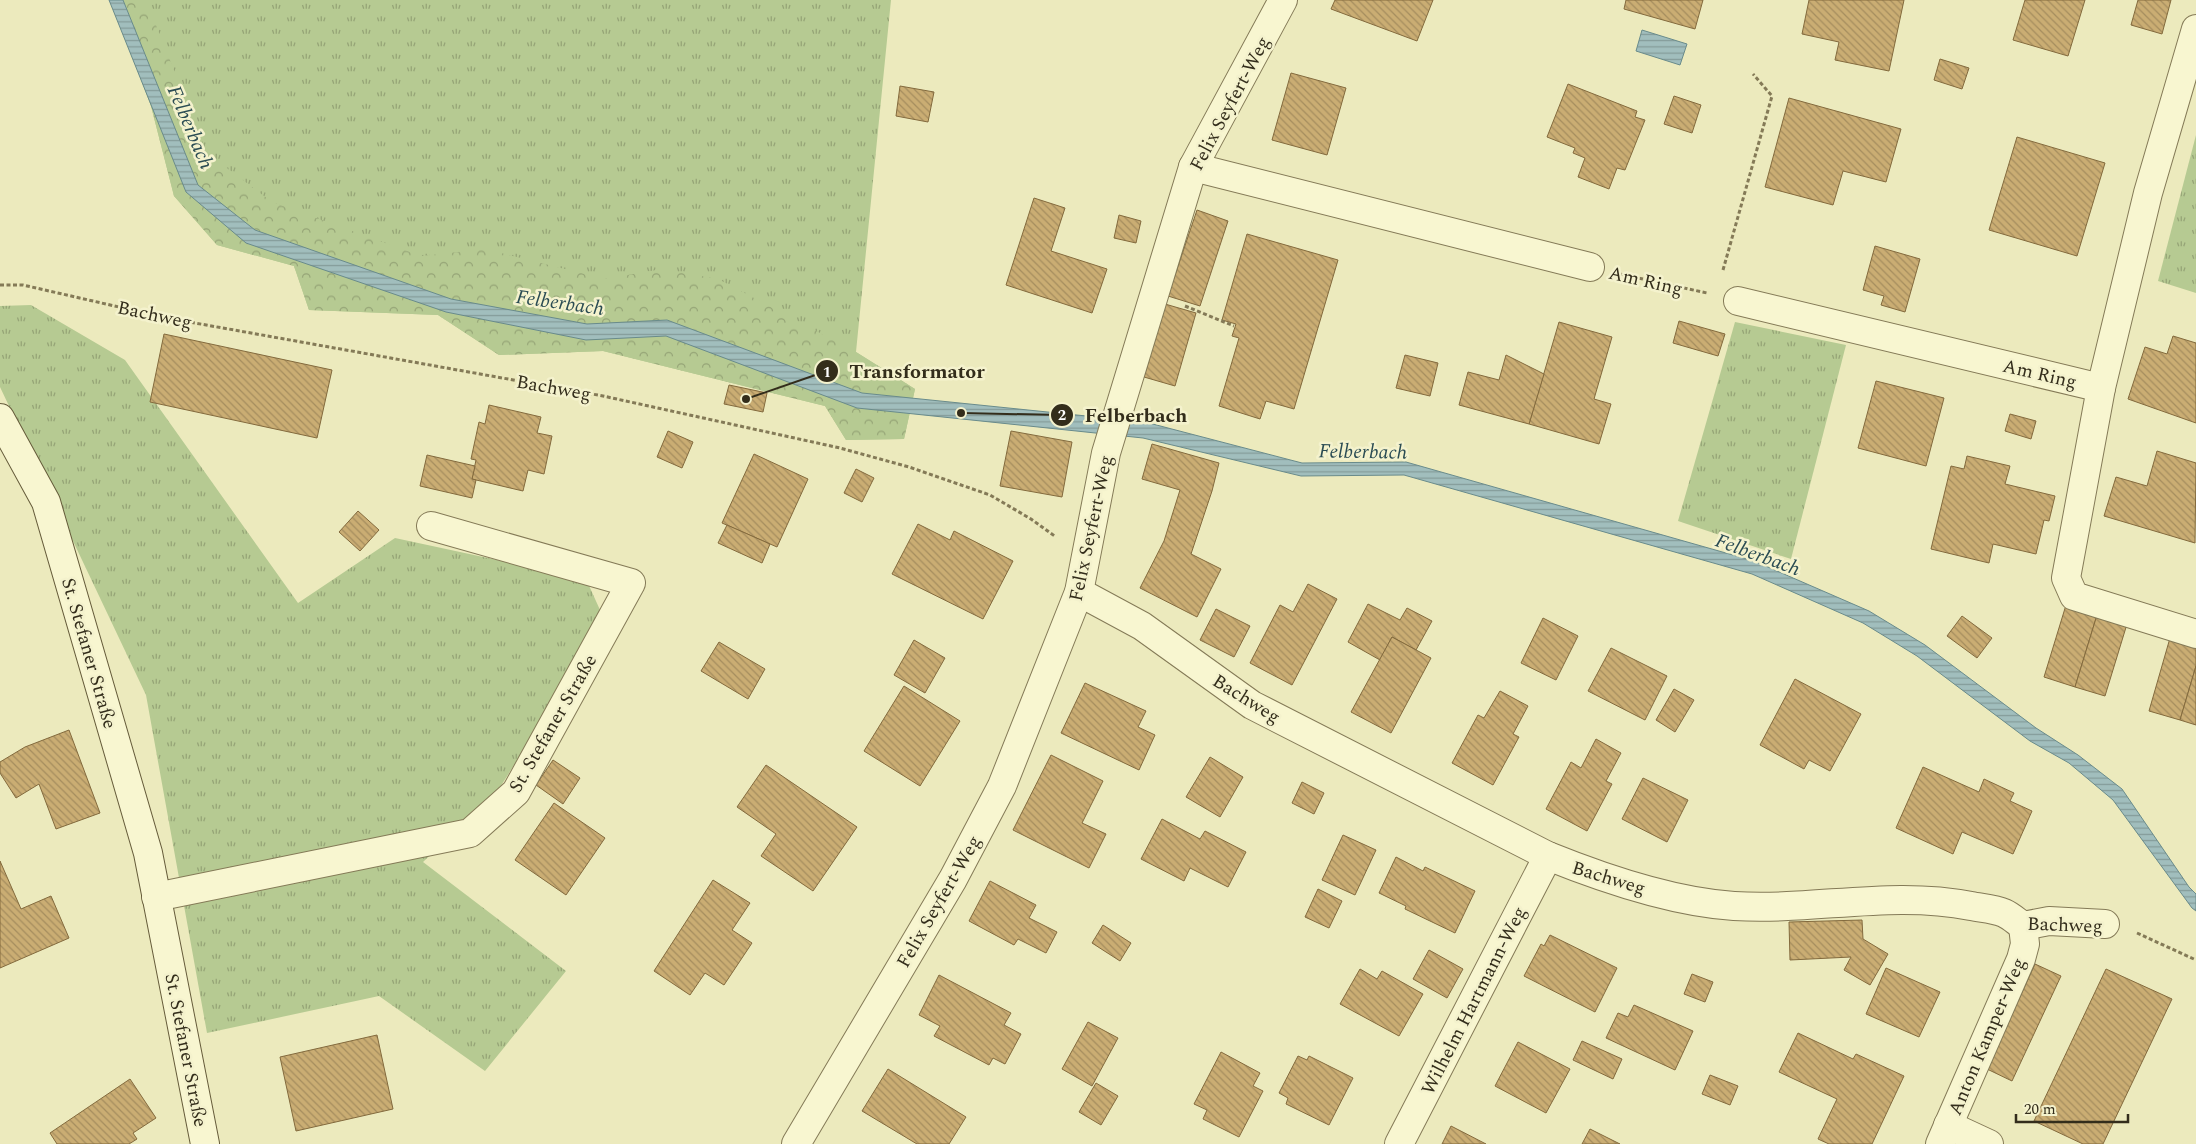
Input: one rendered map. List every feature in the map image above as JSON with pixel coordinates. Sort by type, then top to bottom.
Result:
[{"type":"street","name":"Felix Seyfert-Weg","points":[[796,1144],[960,866],[1002,786],[1080,592],[1084,558],[1109,439],[1193,167],[1283,0]]},
{"type":"street","name":"Am Ring","points":[[2196,29],[2148,193],[2101,388],[2066,578],[2074,596],[2196,634]]},
{"type":"street","name":"Am Ring","points":[[1193,167],[1590,267]]},
{"type":"street","name":"Am Ring","points":[[1738,301],[2101,388]]},
{"type":"street","name":"St. Stefaner Straße","points":[[0,418],[46,502],[148,853],[206,1144]]},
{"type":"street","name":"St. Stefaner Straße","points":[[156,897],[470,833],[516,792],[631,583],[431,526]]},
{"type":"street","name":"Bachweg","points":[[1080,592],[1142,626],[1252,705],[1548,856],[1594,874],[1674,896],[1730,906],[1756,907],[1907,899],[1952,902],[2003,913],[2023,926],[2049,921],[2105,924]]},
{"type":"street","name":"Wilhelm Hartmann-Weg","points":[[1399,1144],[1548,856]]},
{"type":"street","name":"Anton Kamper-Weg","points":[[1944,1134],[2021,959],[2025,944],[2023,926]]},
{"type":"street","points":[[1944,1134],[1990,1144]]},
{"type":"path","points":[[1738,301],[1722,277],[1772,96],[1753,74]]},
{"type":"path","name":"Am Ring","points":[[1590,267],[1738,301]]},
{"type":"path","name":"Bachweg","points":[[0,285],[23,285],[167,318],[594,394],[840,448],[909,466],[990,495],[1031,519],[1084,558]]},
{"type":"path","points":[[1153,296],[1234,326]]},
{"type":"path","name":"Bachweg","points":[[2105,924],[2135,933],[2196,960]]},
{"type":"green space","points":[[111,0],[891,0],[856,352],[915,389],[904,439],[846,440],[825,406],[603,351],[499,355],[438,315],[309,310],[294,266],[217,245],[174,196],[151,106]]},
{"type":"green space","points":[[111,0],[146,0],[207,153],[272,202],[421,256],[485,249],[605,279],[662,269],[718,279],[856,352],[915,389],[904,439],[846,440],[825,406],[603,351],[499,355],[438,315],[309,310],[294,266],[217,245],[174,196],[151,106]]},
{"type":"green space","points":[[2196,135],[2196,293],[2158,281]]},
{"type":"green space","points":[[31,305],[125,360],[298,603],[395,538],[586,579],[605,621],[497,792],[423,862],[566,971],[485,1071],[379,996],[207,1033],[146,695],[0,387],[0,306]]},
{"type":"green space","points":[[1735,322],[1846,345],[1791,559],[1678,521]]},
{"type":"water","points":[[109,0],[123,0],[198,185],[255,230],[451,299],[587,324],[667,320],[862,393],[1145,422],[1302,463],[1406,462],[1754,561],[1869,611],[1925,645],[2036,728],[2078,755],[2122,789],[2189,887],[2196,894],[2196,911],[2113,800],[2069,763],[2030,741],[1917,656],[1863,623],[1752,574],[1404,475],[1301,476],[1143,438],[857,408],[666,336],[586,340],[446,312],[246,243],[186,192]]},
{"type":"water","points":[[1642,30],[1687,44],[1680,65],[1636,51]]},
{"type":"building","points":[[1335,0],[1433,0],[1417,41],[1331,9]]},
{"type":"building","points":[[1626,0],[1703,0],[1695,29],[1624,9]]},
{"type":"building","points":[[1809,0],[1904,0],[1889,71],[1835,60],[1839,42],[1802,34]]},
{"type":"building","points":[[2025,0],[2085,0],[2068,56],[2013,40]]},
{"type":"building","points":[[2138,0],[2171,0],[2162,34],[2131,25]]},
{"type":"building","points":[[1940,59],[1969,68],[1962,89],[1934,80]]},
{"type":"building","points":[[1291,73],[1346,88],[1327,155],[1272,140]]},
{"type":"building","points":[[1568,84],[1637,111],[1635,117],[1645,120],[1625,170],[1617,168],[1609,189],[1578,177],[1585,158],[1573,153],[1575,148],[1547,137]]},
{"type":"building","points":[[900,86],[934,92],[928,122],[896,116]]},
{"type":"building","points":[[1674,96],[1701,105],[1692,133],[1664,124]]},
{"type":"building","points":[[1789,98],[1901,129],[1886,182],[1843,171],[1833,205],[1765,187]]},
{"type":"building","points":[[2017,137],[2105,163],[2077,256],[1989,230]]},
{"type":"building","points":[[1034,198],[1065,208],[1051,251],[1107,269],[1092,313],[1006,285]]},
{"type":"building","points":[[1197,210],[1228,221],[1200,306],[1168,296]]},
{"type":"building","points":[[1119,215],[1141,221],[1136,243],[1114,238]]},
{"type":"building","points":[[1247,234],[1338,260],[1294,409],[1266,401],[1260,419],[1219,406],[1239,338],[1232,336],[1236,324],[1222,320]]},
{"type":"building","points":[[1875,246],[1920,259],[1905,312],[1881,305],[1884,296],[1863,290]]},
{"type":"building","points":[[1165,304],[1196,313],[1175,386],[1144,377]]},
{"type":"building","points":[[1679,321],[1725,334],[1718,356],[1673,343]]},
{"type":"building","points":[[1559,322],[1612,337],[1594,399],[1611,404],[1599,444],[1529,424]]},
{"type":"building","points":[[164,334],[332,370],[317,438],[150,402]]},
{"type":"building","points":[[2173,336],[2196,343],[2196,423],[2128,399],[2145,347],[2167,354]]},
{"type":"building","points":[[1405,355],[1438,363],[1430,396],[1396,388]]},
{"type":"building","points":[[1506,355],[1544,374],[1529,424],[1459,405],[1468,372],[1499,380]]},
{"type":"building","points":[[1876,381],[1944,398],[1926,466],[1858,448]]},
{"type":"building","points":[[729,385],[767,393],[763,412],[724,404]]},
{"type":"building","points":[[489,405],[541,417],[537,433],[552,436],[544,474],[528,470],[523,491],[472,479],[476,460],[471,459],[479,422],[485,424]]},
{"type":"building","points":[[2010,414],[2036,421],[2031,439],[2005,431]]},
{"type":"building","points":[[668,431],[693,442],[682,468],[657,457]]},
{"type":"building","points":[[1011,431],[1072,442],[1062,497],[1000,486]]},
{"type":"building","points":[[1152,444],[1219,463],[1212,491],[1191,554],[1221,569],[1197,617],[1140,588],[1164,541],[1180,490],[1142,479]]},
{"type":"building","points":[[2157,451],[2196,463],[2195,543],[2104,516],[2116,477],[2147,486]]},
{"type":"building","points":[[754,454],[808,479],[777,547],[722,523]]},
{"type":"building","points":[[427,455],[475,466],[472,479],[476,480],[472,498],[420,486]]},
{"type":"building","points":[[1967,456],[2010,466],[2005,484],[2055,496],[2049,521],[2044,520],[2036,554],[1993,544],[1989,563],[1931,549],[1951,466],[1964,469]]},
{"type":"building","points":[[856,469],[874,478],[862,502],[844,493]]},
{"type":"building","points":[[358,511],[379,530],[360,551],[339,532]]},
{"type":"building","points":[[918,524],[950,540],[954,531],[1013,561],[983,619],[892,574]]},
{"type":"building","points":[[727,525],[770,544],[762,563],[718,543]]},
{"type":"building","points":[[1308,584],[1337,599],[1292,685],[1250,663],[1280,605],[1293,612]]},
{"type":"building","points":[[1368,604],[1400,620],[1407,608],[1432,621],[1416,650],[1392,637],[1380,660],[1348,642]]},
{"type":"building","points":[[2066,605],[2097,615],[2075,687],[2044,677]]},
{"type":"building","points":[[1216,609],[1250,626],[1234,657],[1200,640]]},
{"type":"building","points":[[2097,615],[2127,624],[2105,696],[2075,687]]},
{"type":"building","points":[[1962,616],[1992,638],[1977,658],[1947,636]]},
{"type":"building","points":[[1543,618],[1578,636],[1556,680],[1521,663]]},
{"type":"building","points":[[1392,637],[1431,658],[1391,733],[1351,712]]},
{"type":"building","points":[[2170,638],[2196,645],[2196,666],[2180,720],[2149,711]]},
{"type":"building","points":[[914,640],[945,658],[925,693],[894,675]]},
{"type":"building","points":[[719,642],[765,669],[748,699],[701,671]]},
{"type":"building","points":[[1611,648],[1667,676],[1645,720],[1588,691]]},
{"type":"building","points":[[2196,666],[2196,725],[2180,720]]},
{"type":"building","points":[[1795,679],[1861,714],[1830,771],[1809,760],[1804,769],[1760,745]]},
{"type":"building","points":[[1085,683],[1146,711],[1138,727],[1155,735],[1139,770],[1061,733]]},
{"type":"building","points":[[904,686],[960,721],[920,786],[864,751]]},
{"type":"building","points":[[1674,689],[1694,700],[1675,732],[1656,720]]},
{"type":"building","points":[[1500,691],[1528,706],[1513,734],[1519,737],[1493,785],[1452,763],[1478,715],[1484,718]]},
{"type":"building","points":[[69,730],[100,813],[56,829],[39,784],[16,798],[0,773],[0,762],[25,747]]},
{"type":"building","points":[[1596,739],[1621,753],[1606,781],[1612,784],[1587,831],[1546,809],[1571,762],[1581,768]]},
{"type":"building","points":[[1051,755],[1103,781],[1082,823],[1106,834],[1089,868],[1013,830]]},
{"type":"building","points":[[1210,757],[1243,777],[1220,817],[1186,797]]},
{"type":"building","points":[[553,760],[580,778],[563,804],[536,785]]},
{"type":"building","points":[[766,765],[857,827],[813,891],[761,856],[776,834],[737,807]]},
{"type":"building","points":[[1923,767],[1979,792],[1984,779],[2014,793],[2010,801],[2032,811],[2013,854],[1962,832],[1953,854],[1896,828]]},
{"type":"building","points":[[1643,778],[1688,800],[1667,842],[1622,819]]},
{"type":"building","points":[[1302,782],[1324,793],[1314,814],[1292,803]]},
{"type":"building","points":[[554,803],[605,838],[566,895],[515,860]]},
{"type":"building","points":[[1162,819],[1200,839],[1205,831],[1246,852],[1228,887],[1190,868],[1184,881],[1141,859]]},
{"type":"building","points":[[1343,835],[1376,850],[1355,895],[1322,880]]},
{"type":"building","points":[[1396,857],[1423,871],[1425,867],[1475,891],[1455,933],[1405,909],[1406,906],[1379,893]]},
{"type":"building","points":[[0,861],[21,909],[51,896],[69,938],[0,968]]},
{"type":"building","points":[[713,880],[750,903],[732,930],[752,943],[724,985],[705,973],[690,995],[654,971]]},
{"type":"building","points":[[990,881],[1036,905],[1029,918],[1057,932],[1046,953],[1018,939],[1014,945],[969,921]]},
{"type":"building","points":[[1318,889],[1342,901],[1329,928],[1305,917]]},
{"type":"building","points":[[1862,920],[1863,939],[1888,954],[1870,985],[1844,970],[1851,957],[1790,960],[1789,922]]},
{"type":"building","points":[[1103,925],[1131,943],[1120,961],[1092,943]]},
{"type":"building","points":[[1550,935],[1617,968],[1595,1012],[1524,976],[1541,944],[1544,946]]},
{"type":"building","points":[[1429,950],[1463,969],[1447,998],[1413,979]]},
{"type":"building","points":[[2035,964],[2061,976],[2012,1081],[1987,1069]]},
{"type":"building","points":[[1886,968],[1940,992],[1919,1037],[1866,1014]]},
{"type":"building","points":[[1360,969],[1377,979],[1382,971],[1423,994],[1399,1036],[1340,1004]]},
{"type":"building","points":[[2106,969],[2172,999],[2103,1144],[2083,1144],[2034,1121]]},
{"type":"building","points":[[1692,974],[1713,982],[1705,1002],[1684,994]]},
{"type":"building","points":[[939,975],[1011,1013],[1004,1025],[1021,1034],[1005,1064],[993,1058],[989,1065],[934,1036],[940,1026],[919,1015]]},
{"type":"building","points":[[1634,1005],[1693,1031],[1675,1070],[1606,1038],[1618,1013],[1628,1017]]},
{"type":"building","points":[[1088,1022],[1118,1038],[1092,1086],[1062,1069]]},
{"type":"building","points":[[1798,1033],[1853,1059],[1856,1054],[1904,1076],[1872,1144],[1829,1144],[1818,1139],[1837,1099],[1779,1072]]},
{"type":"building","points":[[377,1035],[393,1109],[296,1131],[280,1057]]},
{"type":"building","points":[[1582,1041],[1622,1059],[1613,1079],[1573,1060]]},
{"type":"building","points":[[1518,1042],[1570,1069],[1546,1113],[1495,1086]]},
{"type":"building","points":[[1221,1052],[1260,1073],[1253,1086],[1263,1091],[1239,1137],[1203,1119],[1207,1110],[1194,1104]]},
{"type":"building","points":[[1298,1056],[1307,1060],[1309,1056],[1353,1078],[1329,1125],[1286,1104],[1288,1098],[1279,1093]]},
{"type":"building","points":[[888,1069],[966,1117],[949,1144],[917,1144],[862,1111]]},
{"type":"building","points":[[1710,1075],[1738,1086],[1730,1105],[1702,1094]]},
{"type":"building","points":[[130,1079],[156,1118],[133,1133],[137,1139],[129,1144],[57,1144],[50,1133]]},
{"type":"building","points":[[1096,1083],[1118,1096],[1101,1125],[1079,1112]]},
{"type":"building","points":[[1451,1126],[1486,1144],[1442,1144]]},
{"type":"building","points":[[1590,1129],[1620,1144],[1582,1144]]},
{"type":"place","name":"Transformator","points":[[746,399]]},
{"type":"place","name":"Felberbach","points":[[961,413]]}]
